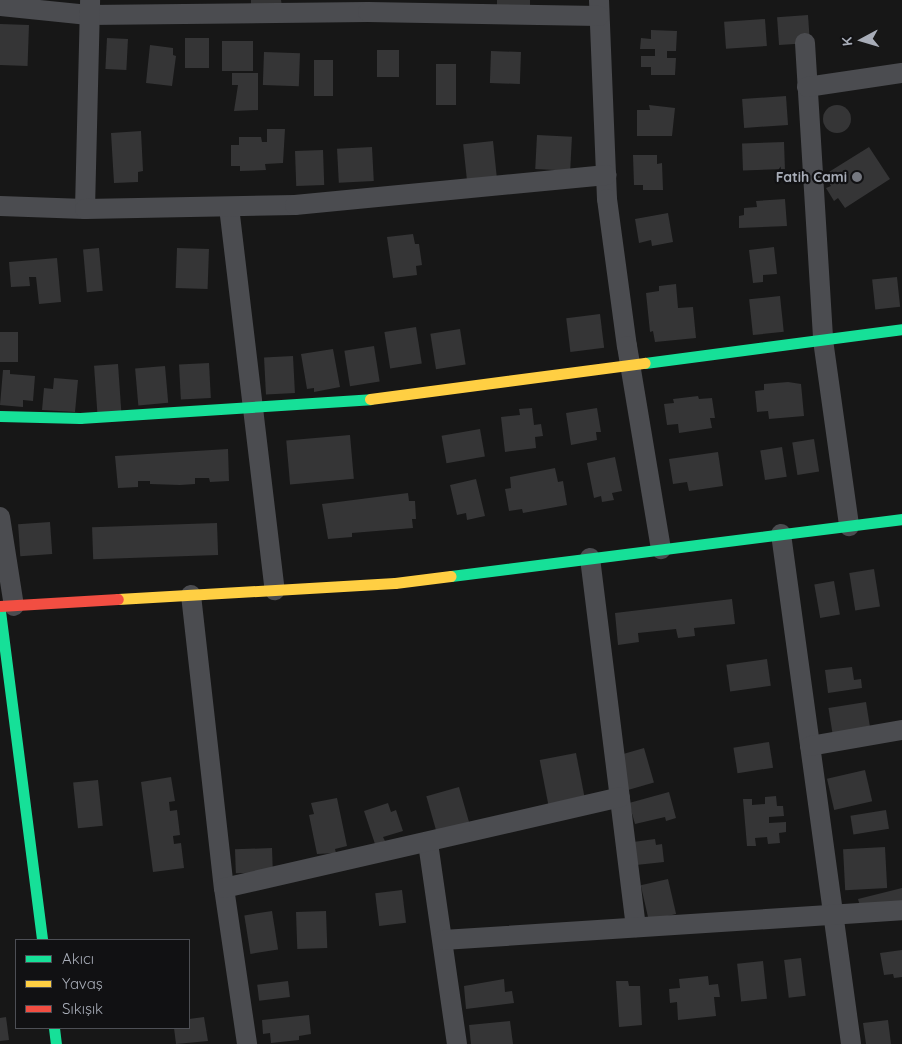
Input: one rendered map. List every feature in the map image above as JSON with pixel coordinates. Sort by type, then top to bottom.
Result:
[{"type":"street","points":[[0,6],[368,12],[599,8],[606,175],[630,368],[661,549]]},
{"type":"street","points":[[85,209],[89,7]]},
{"type":"street","points":[[805,43],[824,340],[849,526]]},
{"type":"street","points":[[807,87],[902,73]]},
{"type":"street","points":[[0,206],[85,209],[295,205],[606,175]]},
{"type":"street","points":[[229,206],[255,406],[275,590]]},
{"type":"street","points":[[0,416],[80,418],[393,397],[630,368],[902,330]]},
{"type":"street","points":[[0,517],[5,608],[42,939]]},
{"type":"street","points":[[5,608],[395,583],[902,519]]},
{"type":"street","points":[[782,534],[851,1044]]},
{"type":"street","points":[[590,558],[636,927]]},
{"type":"street","points":[[191,595],[224,888],[246,1044]]},
{"type":"street","points":[[810,746],[902,730]]},
{"type":"street","points":[[224,888],[620,797]]},
{"type":"street","points":[[428,842],[457,1044]]},
{"type":"street","points":[[443,940],[902,910]]},
{"type":"street","points":[[54,1029],[56,1044]]},
{"type":"building","points":[[251,0],[281,0],[282,6],[251,7]]},
{"type":"building","points":[[497,0],[530,0],[530,6],[497,5]]},
{"type":"building","points":[[808,15],[810,43],[779,45],[777,17]]},
{"type":"building","points":[[765,19],[767,46],[726,49],[724,22]]},
{"type":"building","points":[[0,24],[29,25],[28,66],[0,65]]},
{"type":"building","points":[[651,30],[677,31],[676,51],[667,51],[667,58],[676,58],[675,75],[651,75],[651,67],[641,67],[641,56],[655,56],[655,49],[640,49],[641,38],[651,39]]},
{"type":"building","points":[[107,38],[128,39],[126,70],[105,69]]},
{"type":"building","points":[[185,38],[209,38],[209,68],[185,68]]},
{"type":"building","points":[[222,41],[253,41],[253,71],[222,71]]},
{"type":"building","points":[[150,45],[173,48],[173,55],[176,56],[172,86],[146,83]]},
{"type":"building","points":[[377,50],[399,50],[399,77],[377,77]]},
{"type":"building","points":[[491,51],[521,52],[520,84],[490,83]]},
{"type":"building","points":[[264,52],[300,53],[299,86],[263,85]]},
{"type":"building","points":[[314,60],[333,60],[333,96],[314,96]]},
{"type":"building","points":[[436,64],[456,64],[456,105],[436,105]]},
{"type":"building","points":[[232,73],[258,73],[258,110],[234,111],[238,85],[232,85]]},
{"type":"building","points":[[786,96],[788,125],[744,128],[742,99]]},
{"type":"building","points":[[649,105],[675,108],[672,136],[637,136],[637,110],[650,110]]},
{"type":"building","points":[[837,105],[847,109],[851,119],[847,129],[837,133],[827,129],[823,119],[827,109]]},
{"type":"building","points":[[267,129],[285,129],[283,163],[265,164],[266,170],[240,171],[240,166],[231,166],[231,145],[239,145],[239,137],[261,137],[262,142],[267,142]]},
{"type":"building","points":[[141,131],[143,171],[138,172],[138,182],[114,183],[111,133]]},
{"type":"building","points":[[537,135],[572,137],[570,171],[535,169]]},
{"type":"building","points":[[493,141],[497,179],[467,182],[463,144]]},
{"type":"building","points":[[784,142],[785,169],[743,170],[742,143]]},
{"type":"building","points":[[372,147],[374,181],[339,183],[337,149]]},
{"type":"building","name":"Fatih Cami","points":[[869,147],[890,179],[845,208],[838,198],[834,201],[826,188],[831,186],[824,175]]},
{"type":"building","points":[[323,150],[324,185],[296,186],[295,151]]},
{"type":"building","points":[[633,155],[657,155],[657,164],[662,163],[663,190],[643,190],[643,185],[634,185]]},
{"type":"building","points":[[785,199],[787,226],[739,228],[739,216],[744,215],[744,208],[757,207],[756,201]]},
{"type":"building","points":[[668,213],[673,242],[652,246],[651,240],[639,243],[635,219]]},
{"type":"building","points":[[413,234],[415,244],[419,244],[422,265],[416,266],[417,275],[393,278],[387,237]]},
{"type":"building","points":[[774,247],[777,274],[763,275],[763,282],[753,283],[749,250]]},
{"type":"building","points":[[99,248],[103,291],[87,292],[83,249]]},
{"type":"building","points":[[177,248],[209,249],[208,289],[176,288]]},
{"type":"building","points":[[57,258],[61,302],[39,304],[36,277],[29,277],[30,286],[11,287],[9,262]]},
{"type":"building","points":[[897,277],[900,307],[875,309],[872,280]]},
{"type":"building","points":[[676,284],[678,308],[693,307],[696,338],[655,342],[653,331],[650,332],[646,293],[659,291],[659,286]]},
{"type":"building","points":[[780,296],[784,332],[753,335],[749,299]]},
{"type":"building","points":[[600,314],[604,348],[570,352],[566,318]]},
{"type":"building","points":[[416,327],[422,364],[390,369],[384,332]]},
{"type":"building","points":[[460,329],[466,365],[436,369],[430,334]]},
{"type":"building","points":[[0,332],[18,332],[18,362],[0,362]]},
{"type":"building","points":[[374,346],[380,382],[350,386],[344,351]]},
{"type":"building","points":[[333,349],[340,387],[314,392],[314,388],[307,389],[301,354]]},
{"type":"building","points":[[293,356],[295,393],[266,394],[264,358]]},
{"type":"building","points":[[209,363],[211,398],[181,400],[179,365]]},
{"type":"building","points":[[118,364],[121,411],[97,413],[94,366]]},
{"type":"building","points":[[165,366],[168,403],[138,405],[135,369]]},
{"type":"building","points":[[3,370],[10,370],[10,374],[35,376],[33,401],[23,400],[23,407],[0,405]]},
{"type":"building","points":[[54,378],[78,380],[75,412],[42,410],[44,388],[53,389]]},
{"type":"building","points":[[788,382],[801,384],[804,416],[769,419],[768,411],[757,412],[755,391],[764,390],[764,384]]},
{"type":"building","points":[[698,396],[699,399],[712,398],[715,418],[710,418],[712,428],[679,433],[678,424],[667,425],[664,404],[674,403],[673,399]]},
{"type":"building","points":[[532,408],[534,425],[541,424],[543,436],[535,437],[536,448],[505,452],[501,417],[520,415],[519,409]]},
{"type":"building","points":[[597,408],[601,432],[596,432],[597,440],[571,445],[566,413]]},
{"type":"building","points":[[480,429],[485,457],[446,463],[442,436]]},
{"type":"building","points":[[350,435],[354,479],[290,484],[286,441]]},
{"type":"building","points":[[814,439],[819,472],[797,475],[792,442]]},
{"type":"building","points":[[782,447],[787,477],[765,480],[760,450]]},
{"type":"building","points":[[228,449],[229,481],[210,482],[209,478],[195,478],[195,484],[180,485],[150,484],[150,481],[138,481],[138,487],[118,488],[115,456]]},
{"type":"building","points":[[718,452],[723,486],[689,491],[687,482],[673,484],[669,459]]},
{"type":"building","points":[[615,457],[622,491],[612,493],[614,500],[602,502],[601,496],[594,498],[587,463]]},
{"type":"building","points":[[555,468],[558,482],[563,481],[567,505],[523,513],[522,509],[509,511],[505,489],[511,488],[510,477]]},
{"type":"building","points":[[476,479],[485,516],[467,520],[466,513],[457,515],[450,485]]},
{"type":"building","points":[[408,493],[409,501],[415,501],[416,519],[412,519],[413,528],[352,533],[352,537],[328,539],[322,504]]},
{"type":"building","points":[[50,522],[52,554],[20,556],[18,524]]},
{"type":"building","points":[[217,523],[218,555],[93,559],[92,527]]},
{"type":"building","points":[[874,569],[880,607],[855,610],[849,573]]},
{"type":"building","points":[[834,581],[840,614],[820,618],[814,584]]},
{"type":"building","points":[[732,599],[735,624],[694,628],[695,636],[678,638],[676,629],[638,633],[639,642],[618,645],[615,613]]},
{"type":"building","points":[[767,659],[771,686],[730,691],[726,665]]},
{"type":"building","points":[[852,667],[854,680],[861,679],[862,688],[828,693],[825,670]]},
{"type":"building","points":[[866,702],[871,734],[833,740],[828,708]]},
{"type":"building","points":[[769,742],[773,768],[738,773],[733,748]]},
{"type":"building","points":[[644,748],[654,783],[628,790],[618,755]]},
{"type":"building","points":[[576,753],[585,798],[548,805],[540,760]]},
{"type":"building","points":[[865,770],[872,801],[834,810],[827,779]]},
{"type":"building","points":[[171,777],[175,801],[169,802],[170,811],[177,810],[180,835],[173,836],[174,844],[181,843],[184,868],[153,872],[141,782]]},
{"type":"building","points":[[98,780],[103,826],[78,828],[73,783]]},
{"type":"building","points":[[459,787],[470,825],[437,835],[426,796]]},
{"type":"building","points":[[669,792],[676,818],[666,821],[665,817],[635,824],[629,803]]},
{"type":"building","points":[[776,796],[777,806],[783,806],[784,816],[769,817],[769,823],[786,822],[786,832],[779,833],[780,843],[768,844],[767,837],[755,838],[756,846],[747,846],[743,799],[752,799],[752,805],[765,804],[765,797]]},
{"type":"building","points":[[337,798],[347,846],[335,849],[336,853],[317,854],[309,815],[314,814],[311,803]]},
{"type":"building","points":[[388,803],[391,812],[396,810],[403,831],[383,837],[385,841],[375,844],[364,811]]},
{"type":"building","points":[[886,810],[889,829],[853,834],[850,816]]},
{"type":"building","points":[[655,839],[656,845],[662,844],[664,862],[636,865],[633,842]]},
{"type":"building","points":[[885,847],[887,888],[845,890],[843,849]]},
{"type":"building","points":[[272,848],[273,872],[236,873],[235,849]]},
{"type":"building","points":[[668,879],[676,914],[649,920],[641,885]]},
{"type":"building","points":[[902,888],[902,903],[861,910],[858,899]]},
{"type":"building","points":[[402,890],[406,923],[379,926],[375,893]]},
{"type":"building","points":[[272,911],[278,950],[250,954],[244,915]]},
{"type":"building","points":[[326,911],[327,948],[297,949],[296,912]]},
{"type":"building","points":[[902,950],[902,977],[894,978],[893,974],[884,975],[880,953]]},
{"type":"building","points":[[801,958],[806,996],[789,998],[784,960]]},
{"type":"building","points":[[763,961],[767,999],[741,1002],[737,964]]},
{"type":"building","points":[[708,976],[709,985],[718,984],[720,997],[714,997],[716,1016],[678,1020],[677,1002],[670,1003],[669,989],[680,988],[679,979]]},
{"type":"building","points":[[504,979],[505,992],[512,991],[514,1003],[466,1009],[464,986]]},
{"type":"building","points":[[288,981],[290,997],[259,1001],[257,985]]},
{"type":"building","points":[[616,981],[628,981],[629,986],[640,986],[642,1025],[619,1027]]},
{"type":"building","points":[[309,1015],[311,1034],[299,1036],[299,1040],[271,1043],[270,1033],[263,1034],[262,1020]]},
{"type":"building","points":[[6,1017],[9,1040],[0,1041],[0,1018]]},
{"type":"building","points":[[204,1017],[208,1041],[176,1044],[174,1029],[190,1029],[190,1019]]},
{"type":"building","points":[[888,1020],[891,1044],[866,1044],[863,1023]]},
{"type":"building","points":[[510,1021],[513,1044],[471,1044],[469,1025]]},
{"type":"traffic: fast","points":[[645,363],[902,329]]},
{"type":"traffic: fast","points":[[0,416],[80,418],[370,399]]},
{"type":"traffic: fast","points":[[451,576],[902,519]]},
{"type":"traffic: fast","points":[[0,611],[42,939]]},
{"type":"traffic: fast","points":[[54,1029],[56,1044]]},
{"type":"traffic: slow","points":[[370,399],[645,363]]},
{"type":"traffic: slow","points":[[118,599],[395,583],[451,576]]},
{"type":"traffic: jam","points":[[0,606],[118,599]]},
{"type":"place","name":"Fatih Cami","points":[[857,177]]}]
